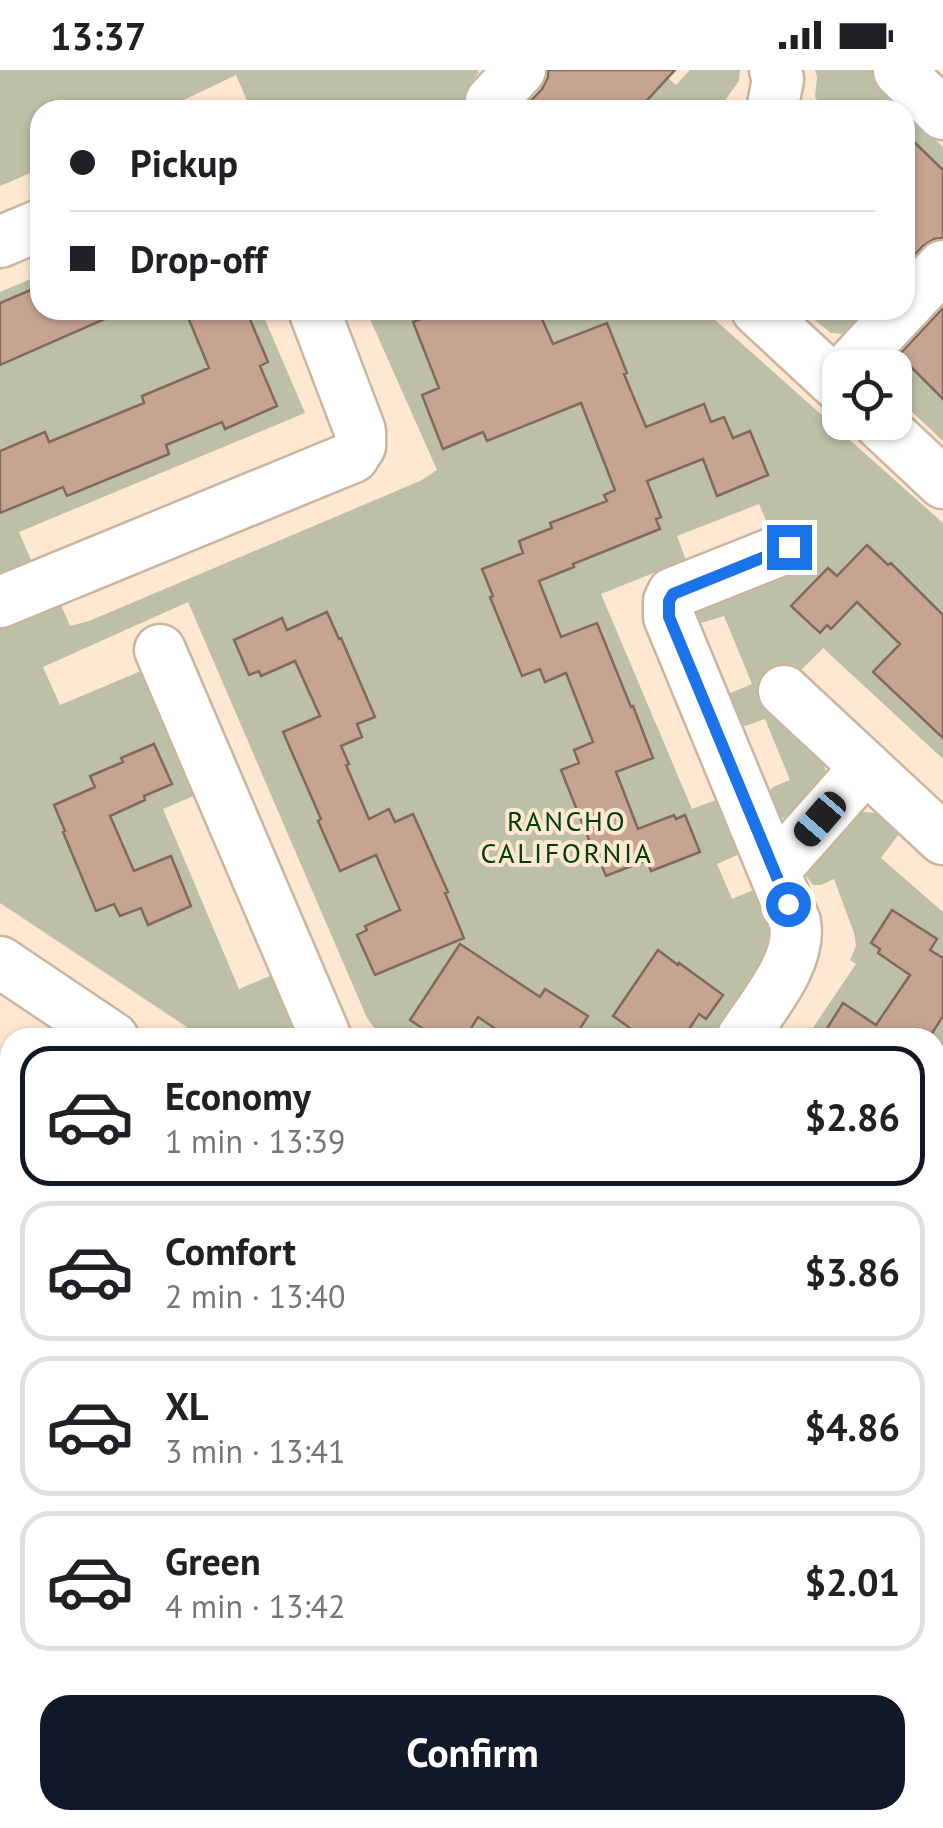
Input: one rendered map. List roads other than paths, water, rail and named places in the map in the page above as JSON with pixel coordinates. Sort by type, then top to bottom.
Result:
[{"type":"street","points":[[774,100],[778,80],[775,70]]},
{"type":"street","points":[[899,71],[943,114]]},
{"type":"street","points":[[0,242],[30,229]]},
{"type":"street","points":[[915,295],[943,266]]},
{"type":"street","points":[[0,602],[353,456],[360,446],[360,430],[318,320]]},
{"type":"street","points":[[769,320],[822,363]]},
{"type":"street","points":[[866,350],[892,320]]},
{"type":"street","points":[[897,440],[943,483]]},
{"type":"street","points":[[748,1028],[789,965],[798,934],[796,922],[669,617],[669,601],[673,594],[789,547]]},
{"type":"street","points":[[160,650],[322,1028]]},
{"type":"street","points":[[784,691],[943,839]]},
{"type":"street","points":[[774,871],[866,767]]},
{"type":"street","points":[[0,962],[97,1028]]},
{"type":"district","name":"RANCHO CALIFORNIA","points":[[567,837]]}]
